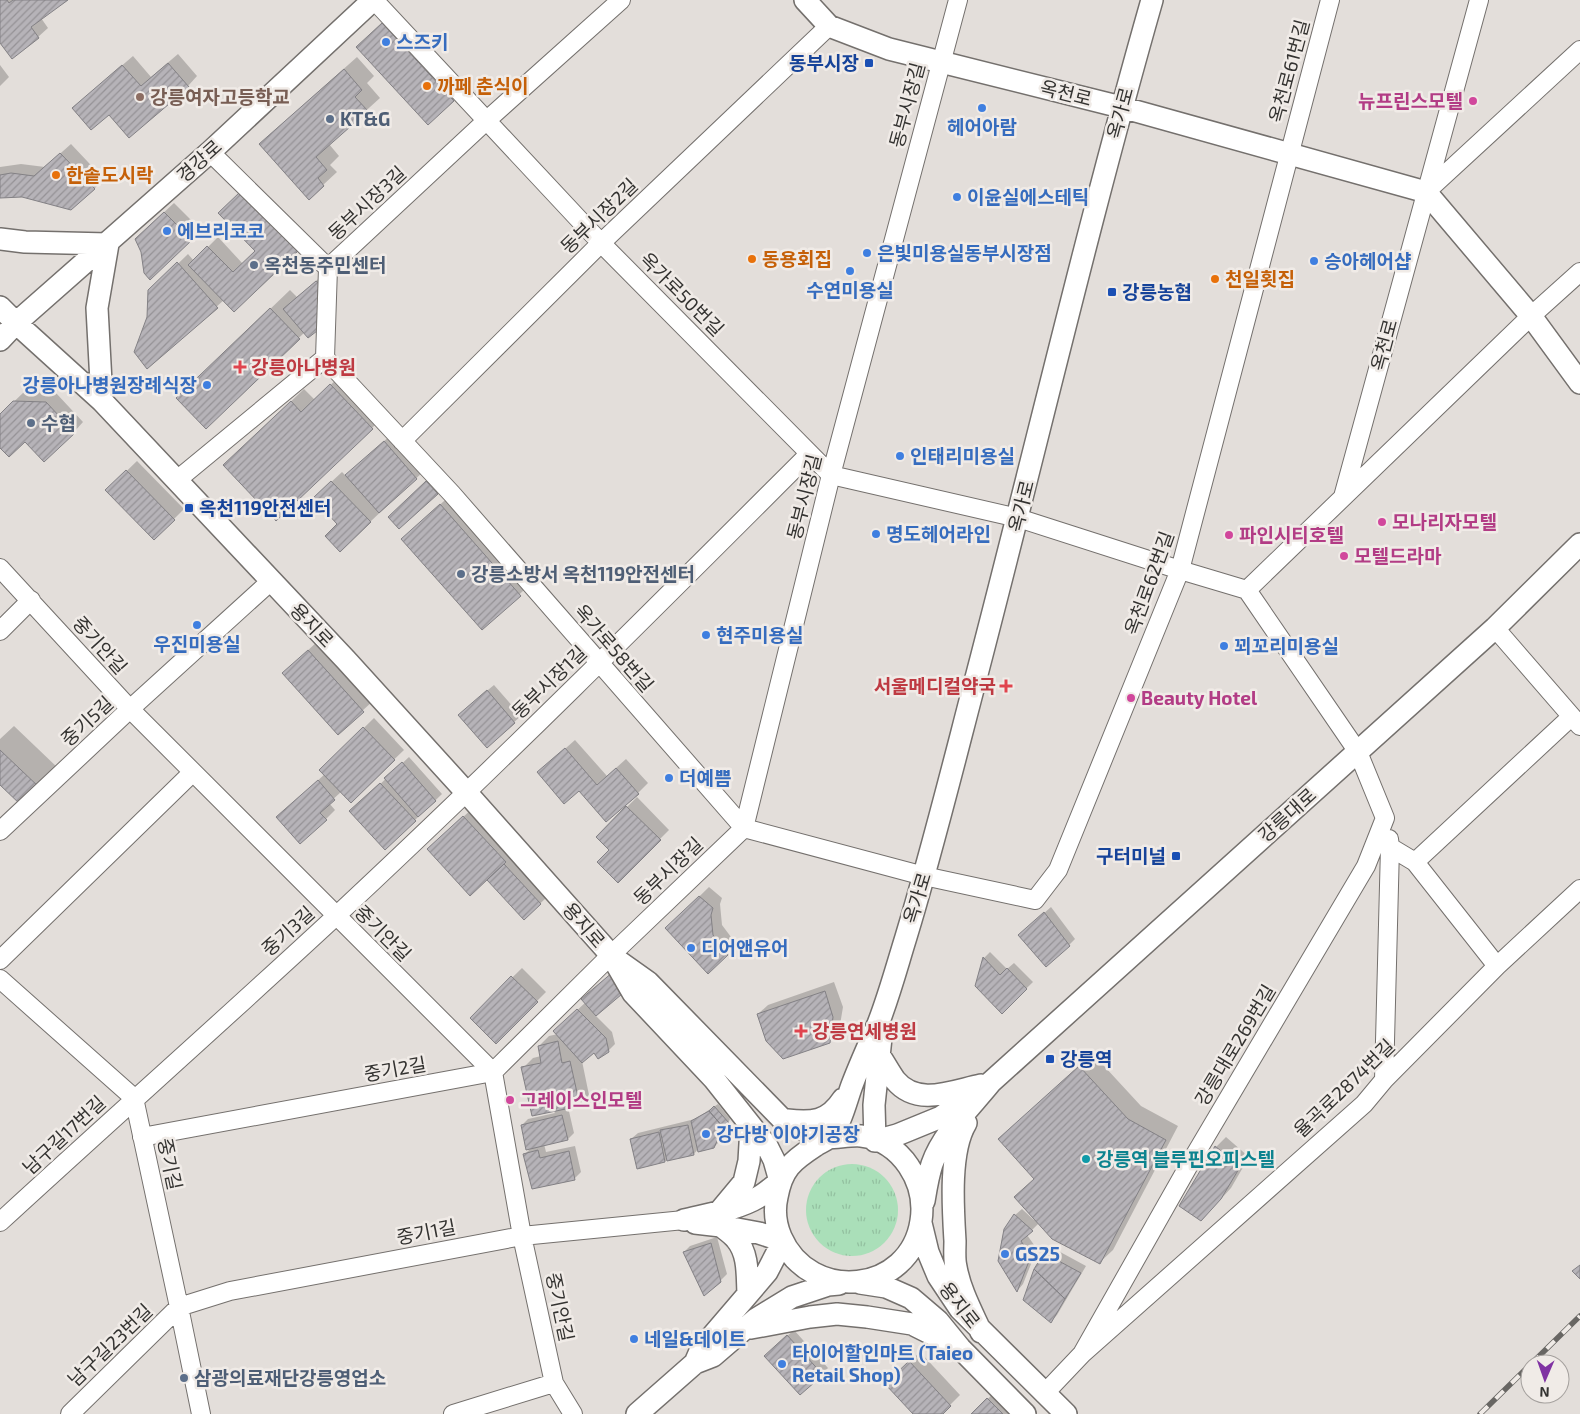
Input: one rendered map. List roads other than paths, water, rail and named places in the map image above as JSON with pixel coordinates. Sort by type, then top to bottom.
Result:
[{"type":"street","name":"옥가로50번길","points":[[374,0],[601,242],[809,454],[832,475],[1018,518],[1246,590]]},
{"type":"street","name":"경강로","points":[[0,340],[16,323],[108,244],[210,152],[374,0]]},
{"type":"street","name":"동부시장3길","points":[[325,358],[328,268],[486,121],[621,0]]},
{"type":"street","name":"옥천로","points":[[805,0],[829,26],[888,49],[1122,107],[1426,192],[1343,497]]},
{"type":"street","name":"동부시장길","points":[[611,956],[744,828],[832,475],[940,62],[958,0]]},
{"type":"street","name":"옥가로","points":[[883,1010],[924,876],[1018,518],[1122,107],[1152,0]]},
{"type":"street","name":"옥천로61번길","points":[[1289,154],[1330,0]]},
{"type":"street","points":[[1426,192],[1480,0]]},
{"type":"street","name":"동부시장2길","points":[[402,441],[601,242],[829,26]]},
{"type":"street","points":[[1426,192],[1580,50]]},
{"type":"street","points":[[210,152],[328,268]]},
{"type":"street","name":"옥천로62번길","points":[[924,876],[1035,900],[1058,870],[1180,570],[1289,154]]},
{"type":"street","points":[[1426,192],[1531,316],[1580,383]]},
{"type":"street","points":[[0,239],[25,242],[108,244],[97,308],[102,402]]},
{"type":"street","points":[[1384,1080],[1390,847],[1385,818],[1358,752],[1246,590],[1531,316],[1580,272]]},
{"type":"street","name":"용지로","points":[[0,306],[102,402],[177,480],[270,582],[346,660],[466,792],[611,956],[632,993],[714,1079],[767,1146],[774,1160],[780,1181]]},
{"type":"street","points":[[177,480],[325,358]]},
{"type":"street","name":"옥가로58번길","points":[[325,358],[452,494],[744,828]]},
{"type":"street","name":"동부시장1길","points":[[466,792],[809,454]]},
{"type":"street","name":"강릉대로","points":[[991,1082],[1495,628],[1580,544]]},
{"type":"street","name":"중기안길","points":[[0,568],[130,710],[493,1072],[522,1236],[554,1383],[573,1414]]},
{"type":"street","name":"중기5길","points":[[0,831],[270,582]]},
{"type":"street","points":[[0,631],[31,600]]},
{"type":"street","points":[[1415,862],[1575,722],[1495,628]]},
{"type":"street","points":[[0,960],[192,772]]},
{"type":"street","name":"중기3길","points":[[134,1098],[336,916],[466,792]]},
{"type":"street","name":"강릉대로269번길","points":[[1082,1354],[1193,1158],[1366,866],[1385,818]]},
{"type":"street","points":[[744,828],[924,876]]},
{"type":"street","points":[[1390,847],[1415,862],[1497,966]]},
{"type":"street","name":"율곡로2874번길","points":[[1044,1394],[1082,1354],[1364,1104],[1384,1080],[1497,966],[1580,889]]},
{"type":"street","points":[[493,1072],[611,956]]},
{"type":"street","name":"용지로","points":[[611,956],[648,982],[783,1120]]},
{"type":"street","points":[[0,979],[134,1098]]},
{"type":"street","points":[[874,1141],[874,1105],[883,1010]]},
{"type":"street","points":[[720,1219],[761,1196],[780,1181],[793,1161],[826,1139],[840,1118],[883,1010]]},
{"type":"street","points":[[880,1056],[895,1080],[903,1088],[920,1096],[991,1082]]},
{"type":"street","name":"중기2길","points":[[142,1137],[493,1072]]},
{"type":"street","points":[[874,1141],[897,1135],[941,1117],[991,1082]]},
{"type":"street","points":[[637,1414],[695,1363],[713,1356],[756,1319],[792,1297],[828,1285],[869,1280],[890,1270],[907,1254],[919,1232],[929,1175],[938,1150],[991,1082]]},
{"type":"street","points":[[981,1332],[969,1306],[956,1267],[954,1223],[955,1157],[960,1133],[991,1082]]},
{"type":"street","points":[[783,1120],[805,1122],[823,1118],[837,1108],[852,1084]]},
{"type":"street","name":"중기길","points":[[134,1098],[180,1306],[201,1414]]},
{"type":"street","name":"남구길17번길","points":[[0,1222],[134,1098]]},
{"type":"street","points":[[783,1120],[826,1139],[861,1136],[886,1145],[905,1161],[918,1182],[922,1215]]},
{"type":"street","points":[[720,1219],[744,1182],[749,1161],[751,1127]]},
{"type":"street","points":[[780,1181],[775,1204],[777,1227],[786,1249],[802,1266],[822,1278],[850,1282]]},
{"type":"street","name":"용지로","points":[[922,1215],[928,1252],[938,1276],[960,1309],[981,1332],[1066,1414]]},
{"type":"street","points":[[720,1219],[737,1240],[743,1251],[747,1270],[748,1294]]},
{"type":"street","points":[[684,1220],[720,1219],[783,1241]]},
{"type":"street","name":"중기1길","points":[[180,1306],[230,1291],[522,1236],[684,1220]]},
{"type":"street","points":[[695,1363],[701,1349],[766,1272],[783,1241]]},
{"type":"street","name":"용지로","points":[[850,1282],[886,1287],[911,1298],[938,1321],[960,1348],[1025,1414]]},
{"type":"street","name":"남구길23번길","points":[[70,1414],[180,1306]]},
{"type":"street","points":[[744,1329],[837,1314],[867,1316],[912,1324],[960,1348]]},
{"type":"street","points":[[453,1414],[554,1383]]},
{"type":"railway","points":[[1541,1354],[1580,1316]]},
{"type":"railway","points":[[1480,1414],[1520,1375]]},
{"type":"place","name":"스즈키","points":[[386,42]]},
{"type":"place","name":"동부시장","points":[[869,63]]},
{"type":"place","name":"까페 춘식이","points":[[427,86]]},
{"type":"place","name":"강릉여자고등학교","points":[[140,97]]},
{"type":"place","name":"뉴프린스모텔","points":[[1473,101]]},
{"type":"place","name":"헤어아람","points":[[982,108]]},
{"type":"place","name":"KT&G","points":[[330,119]]},
{"type":"place","name":"한솥도시락","points":[[56,175]]},
{"type":"place","name":"이윤실에스테틱","points":[[957,197]]},
{"type":"place","name":"에브리코코","points":[[167,231]]},
{"type":"place","name":"은빛미용실동부시장점","points":[[867,253]]},
{"type":"place","name":"동용회집","points":[[752,259]]},
{"type":"place","name":"승아헤어샵","points":[[1314,261]]},
{"type":"place","name":"옥천동주민센터","points":[[254,265]]},
{"type":"place","name":"수연미용실","points":[[850,271]]},
{"type":"place","name":"천일횟집","points":[[1215,279]]},
{"type":"place","name":"강릉농협","points":[[1112,292]]},
{"type":"place","name":"강릉아나병원","points":[[240,367]]},
{"type":"place","name":"강릉아나병원장례식장","points":[[207,385]]},
{"type":"place","name":"수협","points":[[31,423]]},
{"type":"place","name":"인태리미용실","points":[[900,456]]},
{"type":"place","name":"옥천119안전센터","points":[[189,508]]},
{"type":"place","name":"모나리자모텔","points":[[1382,522]]},
{"type":"place","name":"명도헤어라인","points":[[876,534]]},
{"type":"place","name":"파인시티호텔","points":[[1229,535]]},
{"type":"place","name":"모텔드라마","points":[[1344,556]]},
{"type":"place","name":"강릉소방서 옥천119안전센터","points":[[461,574]]},
{"type":"place","name":"우진미용실","points":[[197,625]]},
{"type":"place","name":"현주미용실","points":[[706,635]]},
{"type":"place","name":"꾀꼬리미용실","points":[[1224,646]]},
{"type":"place","name":"서울메디컬약국","points":[[1006,686]]},
{"type":"place","name":"Beauty Hotel","points":[[1131,698]]},
{"type":"place","name":"더예쁨","points":[[669,778]]},
{"type":"place","name":"구터미널","points":[[1176,856]]},
{"type":"place","name":"디어앤유어","points":[[691,948]]},
{"type":"place","name":"강릉연세병원","points":[[801,1031]]},
{"type":"place","name":"강릉역","points":[[1050,1059]]},
{"type":"place","name":"그레이스인모텔","points":[[510,1100]]},
{"type":"place","name":"강다방 이야기공장","points":[[706,1134]]},
{"type":"place","name":"강릉역 블루핀오피스텔","points":[[1086,1159]]},
{"type":"place","name":"GS25","points":[[1005,1254]]},
{"type":"place","name":"네일&데이트","points":[[634,1339]]},
{"type":"place","name":"타이어할인마트 (Taieo Retail Shop)","points":[[782,1364]]},
{"type":"place","name":"삼광의료재단강릉영업소","points":[[184,1378]]}]
